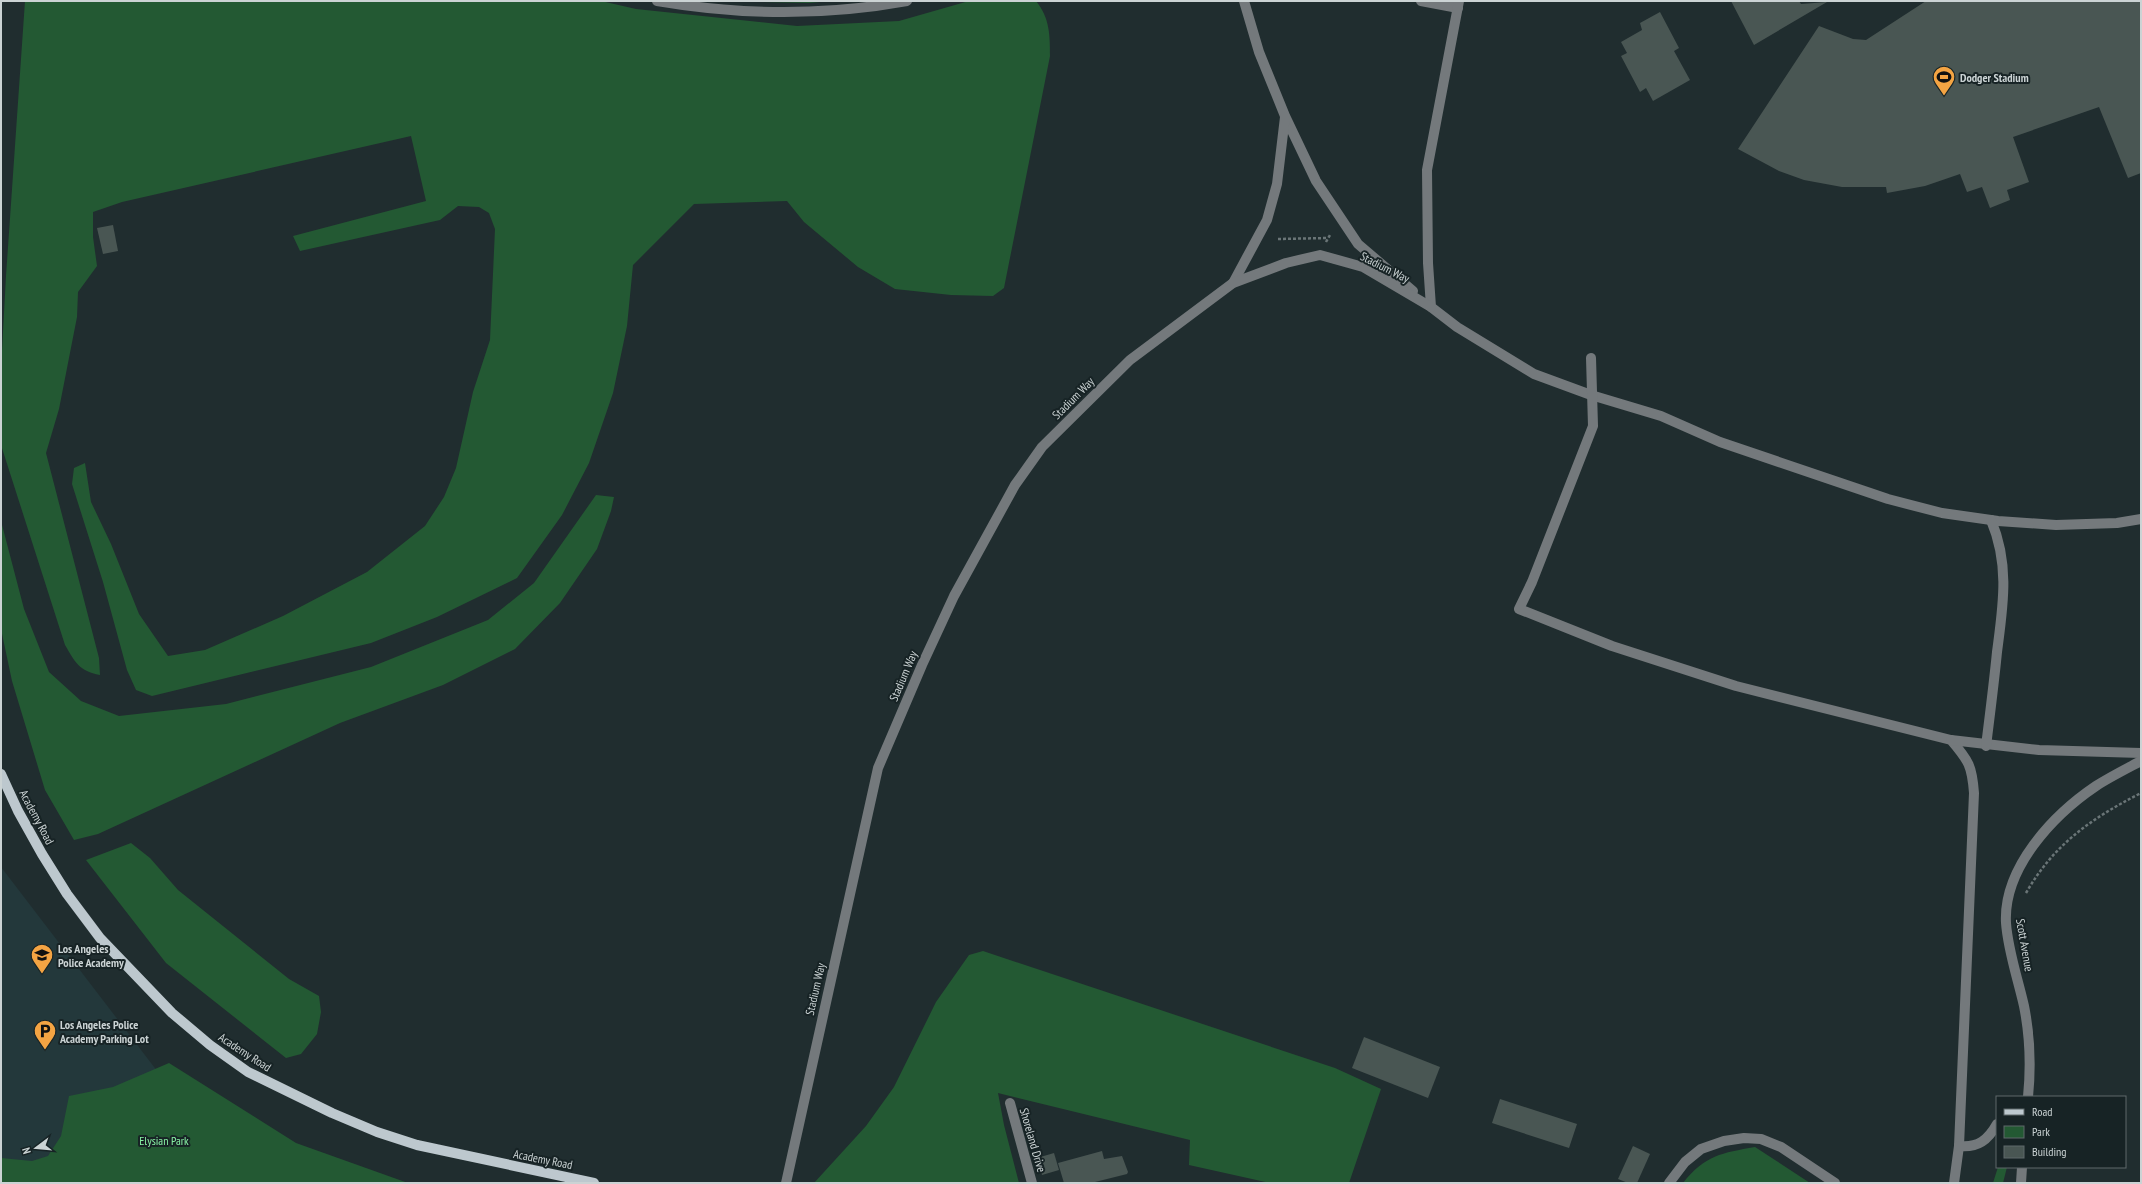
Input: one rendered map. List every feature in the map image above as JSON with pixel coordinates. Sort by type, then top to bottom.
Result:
[{"type":"main road","name":"Academy Road","points":[[1,774],[18,812],[42,854],[67,894],[100,938],[172,1012],[210,1045],[248,1072],[332,1113],[378,1132],[417,1145],[594,1183]]},
{"type":"street","points":[[657,1],[707,9],[778,11],[869,8],[907,1]]},
{"type":"street","points":[[1244,1],[1260,52],[1285,116],[1316,181],[1358,244],[1457,327],[1534,374],[1592,395],[1661,416],[1720,442],[1888,499],[1942,513],[1991,520],[2056,525],[2117,523],[2141,519]]},
{"type":"street","points":[[1421,1],[1458,4],[1427,170],[1428,263],[1431,306]]},
{"type":"street","name":"Stadium Way","points":[[1233,283],[1267,220],[1277,184],[1285,116]]},
{"type":"street","name":"Stadium Way","points":[[786,1183],[878,768],[922,664],[954,596],[1015,484],[1042,447],[1130,360],[1233,283],[1286,264],[1320,255],[1363,268],[1431,306]]},
{"type":"street","points":[[1591,358],[1593,426],[1532,582],[1519,609],[1612,646],[1736,686],[1951,740],[1986,746],[2092,753],[2141,753]]},
{"type":"street","points":[[1986,746],[2005,588],[2001,554],[1997,535],[1991,520]]},
{"type":"street","points":[[1951,740],[1965,756],[1972,771],[1974,793],[1959,1146],[1954,1183]]},
{"type":"street","name":"Scott Avenue","points":[[2028,1096],[2030,1076],[2028,1037],[2024,1008],[2006,923],[2007,901],[2014,879],[2029,850],[2058,817],[2096,786],[2141,761]]},
{"type":"street","name":"Shoreland Drive","points":[[1010,1103],[1032,1183]]},
{"type":"street","points":[[1959,1146],[1968,1147],[1980,1144],[1991,1135],[1996,1126]]},
{"type":"street","points":[[1669,1183],[1685,1162],[1701,1149],[1724,1141],[1744,1138],[1762,1139],[1781,1147],[1835,1183]]},
{"type":"street","points":[[2021,1183],[2022,1168]]},
{"type":"path","points":[[1326,242],[1330,235]]},
{"type":"path","points":[[1278,239],[1328,238]]},
{"type":"path","points":[[2022,899],[2043,866],[2063,844],[2092,820],[2141,793]]},
{"type":"path","points":[[2021,919],[2028,961]]},
{"type":"shaded area","name":"Los Angeles Police Academy","points":[[1,867],[164,1080],[68,1149],[1,1183]]},
{"type":"green space","points":[[25,1],[601,1],[636,9],[797,26],[899,21],[969,1],[1036,1],[1041,7],[1047,21],[1050,56],[1004,288],[993,296],[951,295],[895,289],[858,267],[804,222],[787,201],[694,204],[633,265],[627,326],[613,393],[589,463],[562,515],[517,578],[437,617],[371,643],[152,696],[136,690],[127,670],[103,582],[72,484],[74,468],[85,463],[91,502],[111,544],[139,614],[168,656],[205,650],[283,616],[367,572],[425,526],[444,497],[456,468],[473,392],[490,340],[495,229],[489,213],[479,207],[458,206],[440,220],[300,251],[293,236],[426,201],[411,136],[122,202],[93,212],[93,237],[97,266],[78,292],[77,317],[59,409],[46,453],[99,658],[100,675],[87,671],[78,665],[65,645],[1,445],[1,369],[6,276]]},
{"type":"green space","points":[[713,1],[831,1],[809,3]]},
{"type":"green space","points":[[596,495],[614,497],[611,511],[597,549],[560,603],[515,649],[443,685],[340,723],[98,834],[74,840],[45,790],[12,681],[1,629],[1,521],[24,609],[49,672],[81,701],[119,716],[226,704],[371,667],[488,620],[534,583]]},
{"type":"green space","points":[[131,843],[150,858],[178,890],[289,979],[319,996],[321,1012],[317,1034],[301,1054],[286,1058],[166,963],[86,860]]},
{"type":"green space","points":[[983,951],[1335,1068],[1381,1089],[1349,1183],[1270,1183],[1189,1165],[1190,1140],[998,1093],[1004,1125],[1019,1183],[814,1183],[866,1126],[894,1087],[936,1002],[969,955]]},
{"type":"green space","name":"Elysian Park","points":[[169,1063],[296,1143],[408,1183],[1,1183],[1,1158],[32,1161],[48,1156],[61,1136],[69,1096],[113,1087]]},
{"type":"green space","points":[[1755,1147],[1810,1183],[1683,1183],[1699,1166],[1715,1157],[1733,1151]]},
{"type":"green space","points":[[1998,1168],[2007,1168],[2003,1183],[1993,1183]]},
{"type":"building","points":[[1731,1],[1799,1],[1801,4],[1827,2],[1754,45]]},
{"type":"building","name":"Dodger Stadium","points":[[1926,1],[2141,1],[2141,173],[2128,178],[2099,107],[2013,137],[2029,182],[2007,190],[2010,200],[1990,208],[1982,187],[1967,192],[1960,174],[1925,186],[1887,193],[1886,187],[1842,187],[1804,180],[1779,171],[1738,149],[1819,26],[1853,39],[1866,40]]},
{"type":"building","points":[[1660,12],[1679,48],[1674,51],[1690,80],[1653,101],[1646,88],[1640,92],[1621,56],[1627,53],[1621,42],[1642,30],[1640,23]]},
{"type":"building","points":[[113,225],[118,251],[103,254],[97,228]]},
{"type":"building","points":[[1364,1037],[1440,1067],[1428,1098],[1352,1068]]},
{"type":"building","points":[[1500,1099],[1577,1124],[1569,1148],[1492,1123]]},
{"type":"building","points":[[1633,1146],[1650,1154],[1637,1183],[1628,1183],[1618,1179]]},
{"type":"building","points":[[1102,1151],[1104,1159],[1122,1156],[1128,1172],[1127,1174],[1091,1183],[1064,1183],[1058,1163]]},
{"type":"building","points":[[1054,1153],[1059,1170],[1042,1175],[1037,1158]]},
{"type":"place","name":"Dodger Stadium","points":[[1944,96]]},
{"type":"place","name":"Los Angeles Police Academy","points":[[42,974]]},
{"type":"place","name":"Los Angeles Police Academy Parking Lot","points":[[45,1050]]}]
